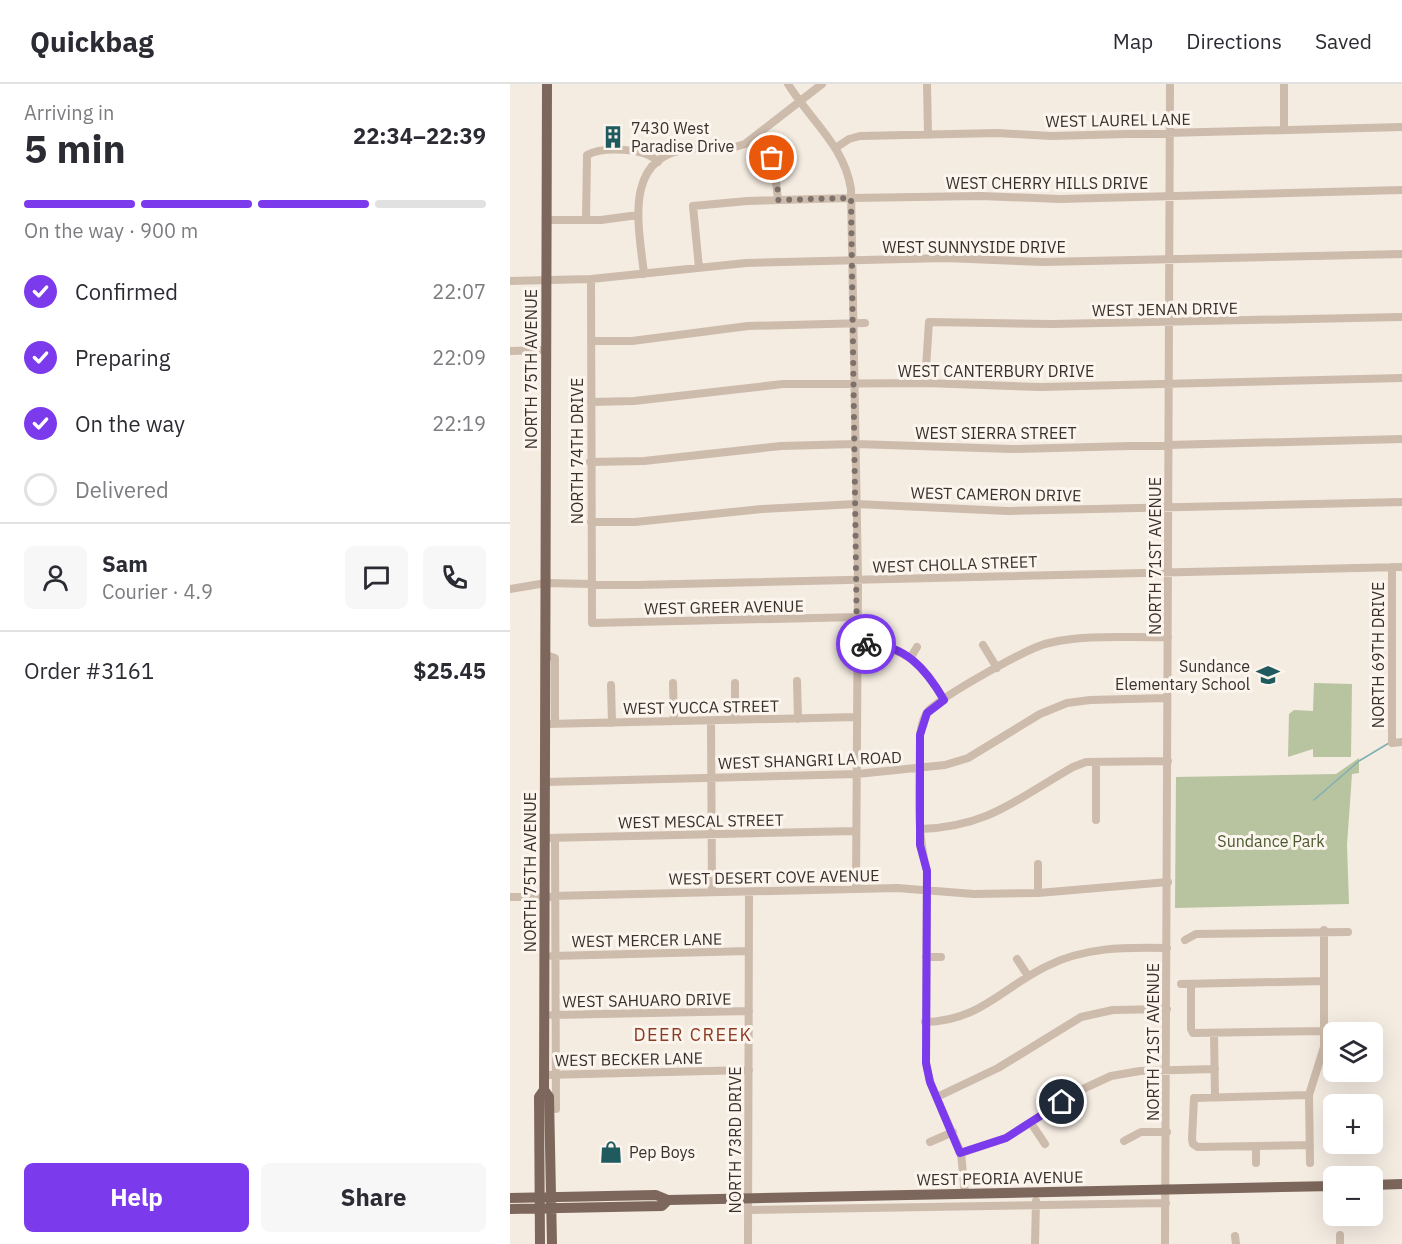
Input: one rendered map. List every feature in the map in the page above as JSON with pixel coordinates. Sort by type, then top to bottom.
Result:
[{"type":"main road","name":"NORTH 75TH AVENUE","points":[[540,1244],[542,1095],[551,1016],[550,838],[546,782],[550,724],[546,655],[547,84]]},
{"type":"main road","name":"NORTH 75TH AVENUE","points":[[542,1095],[549,1097],[553,1114],[552,1244]]},
{"type":"main road","points":[[1383,1185],[1402,1184]]},
{"type":"main road","name":"WEST PEORIA AVENUE","points":[[510,1198],[656,1195],[668,1200],[748,1204],[965,1194],[1036,1198],[1166,1190],[1323,1186]]},
{"type":"main road","points":[[637,1195],[637,1207]]},
{"type":"main road","name":"WEST PEORIA AVENUE","points":[[510,1209],[662,1206],[668,1200]]},
{"type":"street","points":[[788,84],[837,147],[847,169],[851,198],[858,581],[856,889]]},
{"type":"street","points":[[644,274],[638,215],[639,189],[646,174],[658,162],[683,150],[738,147],[756,137],[822,84]]},
{"type":"street","points":[[927,84],[928,135]]},
{"type":"street","name":"NORTH 71ST AVENUE","points":[[1166,1244],[1170,84]]},
{"type":"street","points":[[1284,84],[1284,130]]},
{"type":"street","name":"WEST LAUREL LANE","points":[[837,147],[853,137],[998,133],[1051,136],[1402,127]]},
{"type":"street","points":[[756,137],[774,163],[778,200]]},
{"type":"street","points":[[586,220],[587,155],[596,152],[639,151],[650,154],[658,162]]},
{"type":"street","name":"WEST CHERRY HILLS DRIVE","points":[[699,268],[693,206],[851,198],[981,196],[1060,199],[1402,190]]},
{"type":"street","points":[[546,220],[586,220],[638,215]]},
{"type":"street","name":"WEST SUNNYSIDE DRIVE","points":[[510,281],[591,279],[746,263],[852,260],[1169,260],[1402,254]]},
{"type":"street","name":"NORTH 74TH DRIVE","points":[[591,279],[592,623]]},
{"type":"street","name":"WEST JENAN DRIVE","points":[[924,383],[929,322],[991,325],[1402,316]]},
{"type":"street","points":[[591,341],[632,341],[748,326],[865,323]]},
{"type":"street","points":[[510,351],[546,350]]},
{"type":"street","name":"WEST CANTERBURY DRIVE","points":[[591,402],[634,401],[762,386],[924,383],[1001,387],[1402,378]]},
{"type":"street","name":"WEST SIERRA STREET","points":[[590,462],[644,461],[781,446],[855,444],[1012,448],[1402,439]]},
{"type":"street","name":"WEST CAMERON DRIVE","points":[[591,522],[635,522],[762,508],[856,504],[1008,511],[1402,502]]},
{"type":"street","name":"NORTH 69TH DRIVE","points":[[1392,567],[1392,743],[1402,742]]},
{"type":"street","name":"WEST CHOLLA STREET","points":[[510,589],[546,583],[858,581],[1402,567]]},
{"type":"street","name":"WEST GREER AVENUE","points":[[592,623],[858,617]]},
{"type":"street","points":[[1392,633],[1402,632]]},
{"type":"street","points":[[965,1194],[960,1153],[927,1070],[927,871],[920,845],[922,723],[927,713],[944,700],[1031,648],[1047,643],[1168,637]]},
{"type":"street","points":[[857,644],[886,646],[911,657],[930,677],[944,700]]},
{"type":"street","points":[[983,645],[997,668]]},
{"type":"street","points":[[911,657],[917,647]]},
{"type":"street","points":[[797,681],[798,718]]},
{"type":"street","points":[[673,683],[674,721]]},
{"type":"street","points":[[735,683],[735,720]]},
{"type":"street","points":[[611,685],[612,723]]},
{"type":"street","name":"WEST SHANGRI LA ROAD","points":[[546,782],[856,774],[920,768],[961,761],[1040,714],[1067,703],[1090,700],[1167,698]]},
{"type":"street","name":"WEST YUCCA STREET","points":[[550,724],[857,717]]},
{"type":"street","points":[[711,720],[712,892]]},
{"type":"street","points":[[920,828],[952,827],[978,820],[1073,767],[1095,762],[1168,760]]},
{"type":"street","points":[[1095,762],[1096,820]]},
{"type":"street","name":"WEST MESCAL STREET","points":[[550,838],[856,831]]},
{"type":"street","points":[[1038,864],[1038,892]]},
{"type":"street","name":"WEST DESERT COVE AVENUE","points":[[510,897],[856,889],[926,890],[974,894],[1038,892],[1125,883],[1168,882]]},
{"type":"street","name":"NORTH 73RD DRIVE","points":[[748,1244],[749,891]]},
{"type":"street","points":[[1185,940],[1196,934],[1324,930],[1348,932]]},
{"type":"street","points":[[1324,930],[1324,1022]]},
{"type":"street","points":[[926,1022],[950,1021],[967,1015],[1028,976],[1064,958],[1089,951],[1114,948],[1167,948]]},
{"type":"street","name":"WEST MERCER LANE","points":[[551,956],[749,951]]},
{"type":"street","points":[[926,957],[941,957]]},
{"type":"street","points":[[1017,959],[1028,976]]},
{"type":"street","points":[[1181,984],[1324,981]]},
{"type":"street","points":[[1191,984],[1193,1033],[1323,1031]]},
{"type":"street","points":[[937,1097],[998,1068],[1081,1017],[1113,1010],[1167,1009]]},
{"type":"street","name":"WEST SAHUARO DRIVE","points":[[551,1016],[749,1011]]},
{"type":"street","name":"NORTH 75TH AVENUE","points":[[551,1016],[556,1074],[553,1114]]},
{"type":"street","points":[[1214,1033],[1215,1097]]},
{"type":"street","points":[[1310,1163],[1309,1095],[1323,1054]]},
{"type":"street","points":[[960,1153],[999,1141],[1085,1088],[1111,1076],[1167,1070],[1215,1070]]},
{"type":"street","name":"WEST BECKER LANE","points":[[545,1075],[749,1071]]},
{"type":"street","points":[[1309,1095],[1194,1098],[1193,1144],[1198,1147],[1310,1144]]},
{"type":"street","points":[[1031,1123],[1045,1144]]},
{"type":"street","points":[[930,1142],[952,1132]]},
{"type":"street","points":[[1124,1141],[1141,1132],[1167,1132]]},
{"type":"street","points":[[1256,1146],[1256,1163]]},
{"type":"street","points":[[1035,1244],[1036,1198]]},
{"type":"street","name":"WEST PEORIA AVENUE","points":[[748,1204],[1036,1198],[1166,1203]]},
{"type":"street","points":[[1340,1235],[1340,1244]]},
{"type":"green space","points":[[1314,683],[1352,684],[1351,757],[1313,757],[1313,749],[1288,757],[1289,714],[1294,710],[1313,711]]},
{"type":"green space","name":"Sundance Park","points":[[1359,758],[1359,773],[1352,774],[1347,845],[1349,904],[1175,908],[1176,777],[1336,774]]},
{"type":"waterway","points":[[1314,800],[1359,761],[1389,743]]},
{"type":"way so far","points":[[772,158],[777,173],[778,200],[851,198],[858,570],[857,644],[866,644]]},
{"type":"place","name":"7430 West Paradise Drive","points":[[613,137]]},
{"type":"place","name":"Sundance Elementary School","points":[[1268,675]]},
{"type":"place","name":"Pep Boys","points":[[611,1152]]},
{"type":"district","name":"DEER CREEK","points":[[693,1035]]},
{"type":"route","points":[[866,644],[886,646],[911,657],[924,669],[944,700],[927,713],[920,735],[920,845],[927,871],[926,1063],[930,1082],[960,1153],[1006,1138],[1062,1102]]}]
